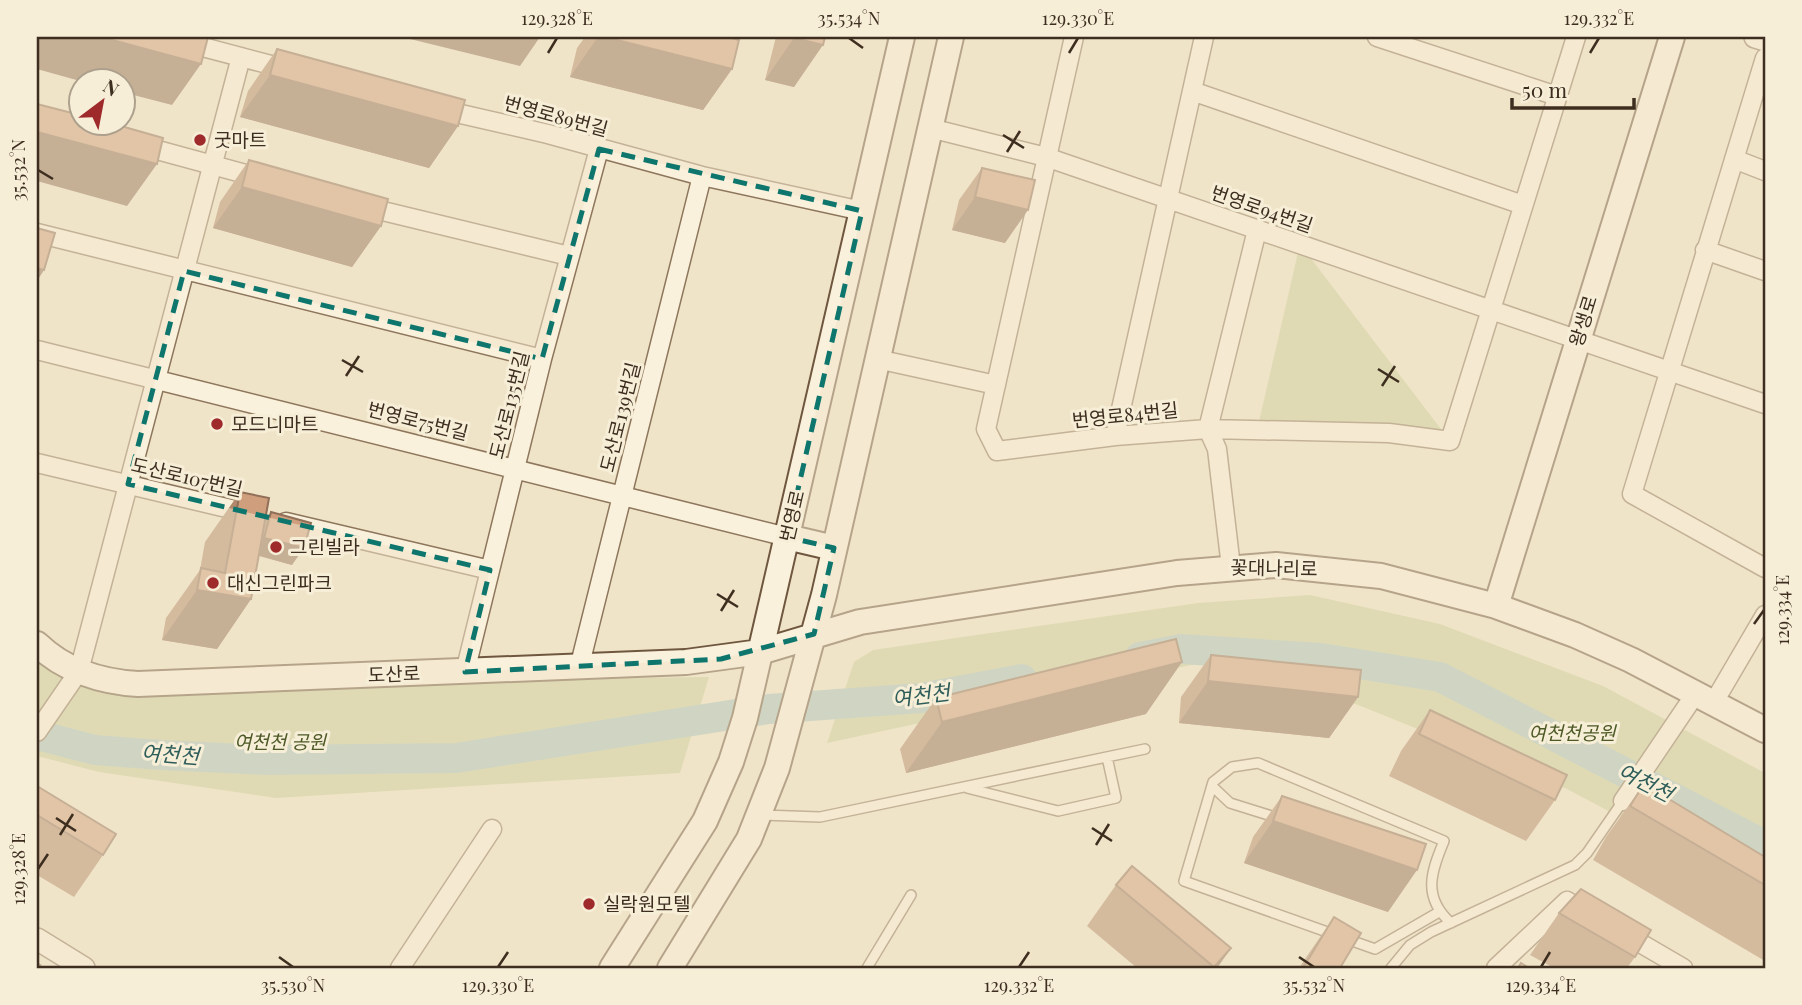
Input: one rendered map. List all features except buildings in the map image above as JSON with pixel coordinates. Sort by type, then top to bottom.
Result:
[{"type":"main road","name":"번영로","points":[[612,968],[705,821],[731,762],[758,661],[902,37]]},
{"type":"main road","points":[[670,968],[726,879],[759,815],[777,768],[835,548],[951,37]]},
{"type":"main road","name":"왕생로","points":[[1496,606],[1672,37]]},
{"type":"main road","points":[[787,537],[835,548]]},
{"type":"main road","name":"꽃대나리로","points":[[758,661],[814,634],[860,622],[1231,567],[1276,565],[1381,576],[1496,606],[1575,635],[1705,697],[1765,730]]},
{"type":"main road","name":"도산로","points":[[37,644],[79,671],[108,680],[138,684],[579,668],[721,659],[758,661]]},
{"type":"street","points":[[165,37],[304,74]]},
{"type":"street","points":[[877,359],[996,385],[1074,37]]},
{"type":"street","points":[[1115,436],[1204,37]]},
{"type":"street","points":[[1377,37],[1557,96]]},
{"type":"street","points":[[1490,309],[1576,37]]},
{"type":"street","points":[[1755,37],[1765,40]]},
{"type":"street","points":[[37,732],[79,671],[241,57]]},
{"type":"street","points":[[1765,58],[1632,494],[1765,568]]},
{"type":"street","points":[[1192,91],[1523,205]]},
{"type":"street","name":"번영로89번길","points":[[419,104],[548,134],[702,176],[862,211]]},
{"type":"street","name":"번영로94번길","points":[[930,128],[1046,157],[1765,404]]},
{"type":"street","points":[[117,140],[287,186]]},
{"type":"street","name":"도산로135번길","points":[[465,672],[542,359],[600,149]]},
{"type":"street","points":[[1734,159],[1765,171]]},
{"type":"street","name":"도산로139번길","points":[[579,668],[702,176]]},
{"type":"street","points":[[350,203],[569,257]]},
{"type":"street","points":[[1231,567],[1217,449],[1208,429],[1257,230]]},
{"type":"street","points":[[37,233],[542,359]]},
{"type":"street","points":[[1705,250],[1765,271]]},
{"type":"street","name":"번영로84번길","points":[[996,385],[986,429],[997,451],[1115,436],[1208,429],[1390,433],[1450,441],[1490,309]]},
{"type":"street","name":"번영로75번길","points":[[37,350],[787,537]]},
{"type":"street","name":"도산로107번길","points":[[37,463],[490,570]]},
{"type":"street","points":[[1623,801],[1676,723],[1705,697],[1765,615]]},
{"type":"street","points":[[400,968],[492,829]]},
{"type":"street","points":[[1496,968],[1567,901],[1683,968]]},
{"type":"street","points":[[37,939],[76,966]]},
{"type":"lane","points":[[759,815],[820,817],[1145,749]]},
{"type":"lane","points":[[963,787],[1058,811],[1115,798],[1107,757]]},
{"type":"lane","points":[[1439,912],[1375,948],[1184,881],[1212,786],[1232,767],[1258,763],[1444,841],[1431,872],[1439,912],[1451,923]]},
{"type":"lane","points":[[1212,786],[1230,803],[1292,823]]},
{"type":"lane","points":[[1391,968],[1410,945],[1575,865],[1616,823],[1623,801]]},
{"type":"lane","points":[[1418,867],[1431,872]]},
{"type":"lane","points":[[867,968],[911,895]]},
{"type":"path","points":[[37,963],[44,968]]},
{"type":"highlighted area","points":[[599,149],[862,211],[787,537],[834,548],[814,634],[721,659],[465,672],[490,570],[128,484],[184,271],[542,359]]},
{"type":"green space","points":[[1300,244],[1450,441],[1257,430]]},
{"type":"green space","name":"여천천공원","points":[[1310,595],[1440,624],[1603,686],[1765,773],[1765,898],[1742,882],[1567,789],[1358,705],[1219,659],[827,743],[854,662],[873,650],[1198,603]]},
{"type":"green space","name":"여천천 공원","points":[[37,653],[63,672],[532,679],[709,677],[680,773],[276,798],[99,772],[37,756]]},
{"type":"waterway","name":"여천천","points":[[1140,657],[1181,649],[1321,658],[1440,677],[1765,845]]},
{"type":"waterway","name":"여천천","points":[[37,735],[95,750],[161,755],[267,760],[456,758],[769,709],[921,698],[1022,679]]},
{"type":"place","name":"굿마트","points":[[200,140]]},
{"type":"place","name":"모드니마트","points":[[217,424]]},
{"type":"place","name":"그린빌라","points":[[276,547]]},
{"type":"place","name":"대신그린파크","points":[[213,583]]},
{"type":"place","name":"실락원모텔","points":[[589,904]]}]
